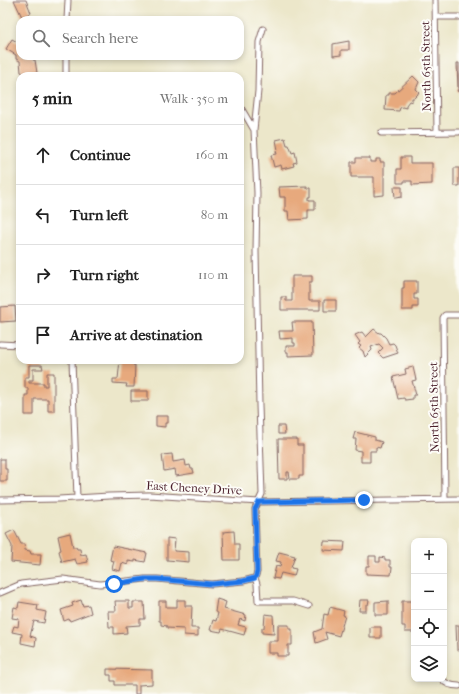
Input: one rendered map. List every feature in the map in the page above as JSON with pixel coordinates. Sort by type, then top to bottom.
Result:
[{"type":"street","points":[[67,16],[68,0]]},
{"type":"street","name":"North 65th Street","points":[[435,0],[437,132]]},
{"type":"street","points":[[436,17],[459,17]]},
{"type":"street","points":[[263,29],[259,42],[258,91],[254,130],[257,194],[256,251],[262,494],[255,509],[257,572],[255,578],[257,584],[258,601],[293,601],[309,606]]},
{"type":"street","points":[[66,60],[66,72]]},
{"type":"street","points":[[244,113],[254,130]]},
{"type":"street","points":[[381,133],[459,132]]},
{"type":"street","name":"North 65th Street","points":[[445,499],[443,318],[445,315],[459,315]]},
{"type":"street","points":[[0,344],[16,345]]},
{"type":"street","points":[[72,364],[77,498]]},
{"type":"street","name":"East Cheney Drive","points":[[0,500],[149,495],[259,502],[459,499]]},
{"type":"street","points":[[0,593],[21,584],[63,579],[100,584],[151,579],[212,584],[243,581],[255,578]]},
{"type":"street","points":[[444,682],[452,686],[459,686]]},
{"type":"building","points":[[14,0],[26,0],[31,13],[22,16]]},
{"type":"building","points":[[12,39],[16,41],[16,55],[6,49]]},
{"type":"building","points":[[349,41],[349,50],[341,50],[341,55],[333,56],[333,44]]},
{"type":"building","points":[[18,60],[35,60],[37,72],[21,72],[20,61]]},
{"type":"building","points":[[457,63],[459,63],[459,92],[457,91]]},
{"type":"building","points":[[413,76],[419,82],[416,89],[419,92],[414,98],[412,98],[412,102],[409,101],[406,108],[402,107],[399,111],[385,110],[386,95],[389,95],[389,93],[395,93]]},
{"type":"building","points":[[285,138],[292,153],[295,152],[297,162],[293,163],[294,166],[282,169],[281,165],[274,167],[271,155],[277,154],[276,151],[278,150],[276,140]]},
{"type":"building","points":[[401,157],[410,157],[410,163],[432,163],[432,184],[412,185],[412,181],[397,183],[397,169],[401,169]]},
{"type":"building","points":[[356,158],[370,158],[370,162],[376,162],[376,159],[380,159],[380,162],[384,162],[384,195],[374,196],[374,177],[351,177],[351,162],[356,162]]},
{"type":"building","points":[[454,168],[459,168],[459,186],[454,186]]},
{"type":"building","points":[[307,186],[307,188],[311,188],[311,197],[309,197],[309,200],[315,200],[315,210],[308,210],[308,219],[289,220],[288,211],[285,211],[285,197],[280,197],[279,187]]},
{"type":"building","points":[[394,187],[402,187],[402,197],[395,198]]},
{"type":"building","points":[[292,276],[312,276],[312,282],[309,282],[309,301],[320,301],[320,310],[281,310],[281,297],[286,297],[286,301],[292,301]]},
{"type":"building","points":[[404,281],[417,281],[417,294],[414,294],[414,299],[418,299],[418,307],[413,307],[413,310],[402,310],[402,288],[404,288]]},
{"type":"building","points":[[324,300],[336,300],[336,311],[324,311]]},
{"type":"building","points":[[15,306],[16,321],[0,322],[0,307]]},
{"type":"building","points":[[292,322],[312,322],[313,355],[288,356],[286,346],[295,346],[295,343],[293,343],[293,338],[280,339],[279,331],[293,331]]},
{"type":"building","points":[[374,329],[386,338],[389,344],[393,343],[395,345],[398,353],[383,358],[378,353],[383,348],[379,344],[371,347],[372,350],[365,357],[363,351],[359,348],[361,346],[358,344],[360,342],[355,335],[362,332],[366,337]]},
{"type":"building","points":[[120,364],[135,365],[134,387],[126,387],[127,384],[113,383],[113,379],[118,379]]},
{"type":"building","points":[[29,365],[42,365],[43,369],[33,369],[33,380],[29,380],[29,383],[44,383],[44,386],[47,386],[47,373],[54,373],[54,411],[48,411],[48,399],[34,399],[34,415],[25,415],[25,395],[28,395],[28,388],[25,388],[25,377],[29,377]]},
{"type":"building","points":[[413,367],[416,380],[412,381],[416,395],[413,395],[413,399],[398,399],[393,377],[406,374],[405,369]]},
{"type":"building","points":[[131,391],[148,391],[148,401],[131,401]]},
{"type":"building","points":[[156,416],[168,416],[168,423],[165,423],[165,427],[156,426]]},
{"type":"building","points":[[278,426],[284,426],[285,434],[278,434]]},
{"type":"building","points":[[355,432],[375,437],[375,440],[382,442],[380,448],[376,447],[376,451],[370,451],[370,462],[361,462],[361,451],[355,450],[356,439],[353,439]]},
{"type":"building","points":[[278,439],[297,439],[297,445],[303,445],[303,476],[299,476],[299,479],[290,479],[289,472],[287,472],[287,479],[279,479]]},
{"type":"building","points":[[172,454],[173,462],[185,460],[186,466],[190,465],[194,473],[176,476],[175,469],[164,471],[162,455]]},
{"type":"building","points":[[0,459],[5,459],[7,481],[0,481]]},
{"type":"building","points":[[14,530],[21,544],[24,544],[25,550],[30,551],[31,554],[41,554],[40,565],[11,562],[12,546],[6,534]]},
{"type":"building","points":[[234,531],[235,544],[239,544],[239,560],[224,560],[223,532]]},
{"type":"building","points":[[70,533],[73,547],[80,549],[81,555],[86,554],[88,562],[77,564],[75,559],[62,562],[59,551],[61,550],[58,536]]},
{"type":"building","points":[[167,538],[175,539],[174,551],[189,552],[189,562],[167,560]]},
{"type":"building","points":[[324,541],[345,542],[344,551],[323,550]]},
{"type":"building","points":[[113,546],[147,553],[145,562],[135,560],[135,562],[128,561],[128,565],[122,563],[120,571],[112,569],[114,561],[110,560]]},
{"type":"building","points":[[279,552],[295,556],[291,568],[296,569],[294,576],[281,573],[279,579],[273,578],[276,566],[280,567],[281,562],[276,561]]},
{"type":"building","points":[[369,556],[376,556],[376,562],[380,562],[380,557],[385,558],[385,560],[390,560],[390,567],[392,567],[391,575],[366,574],[366,566],[369,566]]},
{"type":"building","points":[[217,599],[226,602],[224,609],[246,615],[245,621],[240,619],[238,625],[246,627],[244,635],[222,629],[221,632],[210,630],[213,620],[216,621],[218,613],[215,612]]},
{"type":"building","points":[[81,600],[83,606],[89,605],[91,613],[70,621],[69,619],[64,621],[61,610],[73,606],[72,603]]},
{"type":"building","points":[[177,600],[185,600],[185,606],[192,606],[191,628],[198,628],[198,636],[184,635],[184,629],[167,628],[167,626],[161,625],[161,621],[159,621],[159,601],[166,601],[166,607],[177,607]]},
{"type":"building","points":[[360,600],[369,600],[368,605],[366,605],[366,611],[359,611]]},
{"type":"building","points":[[115,601],[129,601],[129,608],[133,608],[133,602],[144,602],[145,619],[140,619],[140,625],[126,626],[127,633],[114,634],[114,627],[109,627],[108,611],[116,611]]},
{"type":"building","points":[[388,601],[388,615],[375,615],[375,602]]},
{"type":"building","points":[[402,601],[411,601],[411,632],[405,632],[405,626],[402,626]]},
{"type":"building","points":[[19,602],[38,605],[37,610],[46,612],[44,623],[34,621],[30,636],[36,638],[35,646],[21,643],[22,634],[12,632],[14,626],[18,627],[19,619],[12,618],[14,607],[18,608]]},
{"type":"building","points":[[330,607],[344,611],[343,615],[345,616],[339,636],[325,632],[327,639],[316,643],[314,632],[322,629],[324,614],[328,615]]},
{"type":"building","points":[[265,614],[273,615],[274,634],[262,633]]},
{"type":"building","points":[[278,625],[289,625],[289,629],[292,629],[292,645],[288,645],[288,656],[277,656],[277,653],[268,653],[268,641],[278,641]]},
{"type":"building","points":[[456,625],[459,625],[459,650],[457,650]]},
{"type":"building","points":[[370,627],[381,627],[381,638],[370,638]]},
{"type":"building","points":[[107,669],[152,670],[152,684],[139,685],[139,694],[135,694],[135,685],[115,685],[115,681],[111,681],[111,675],[107,675]]},
{"type":"route","points":[[114,584],[145,579],[212,584],[243,581],[246,579],[255,578],[257,572],[255,509],[259,502],[364,500]]}]
